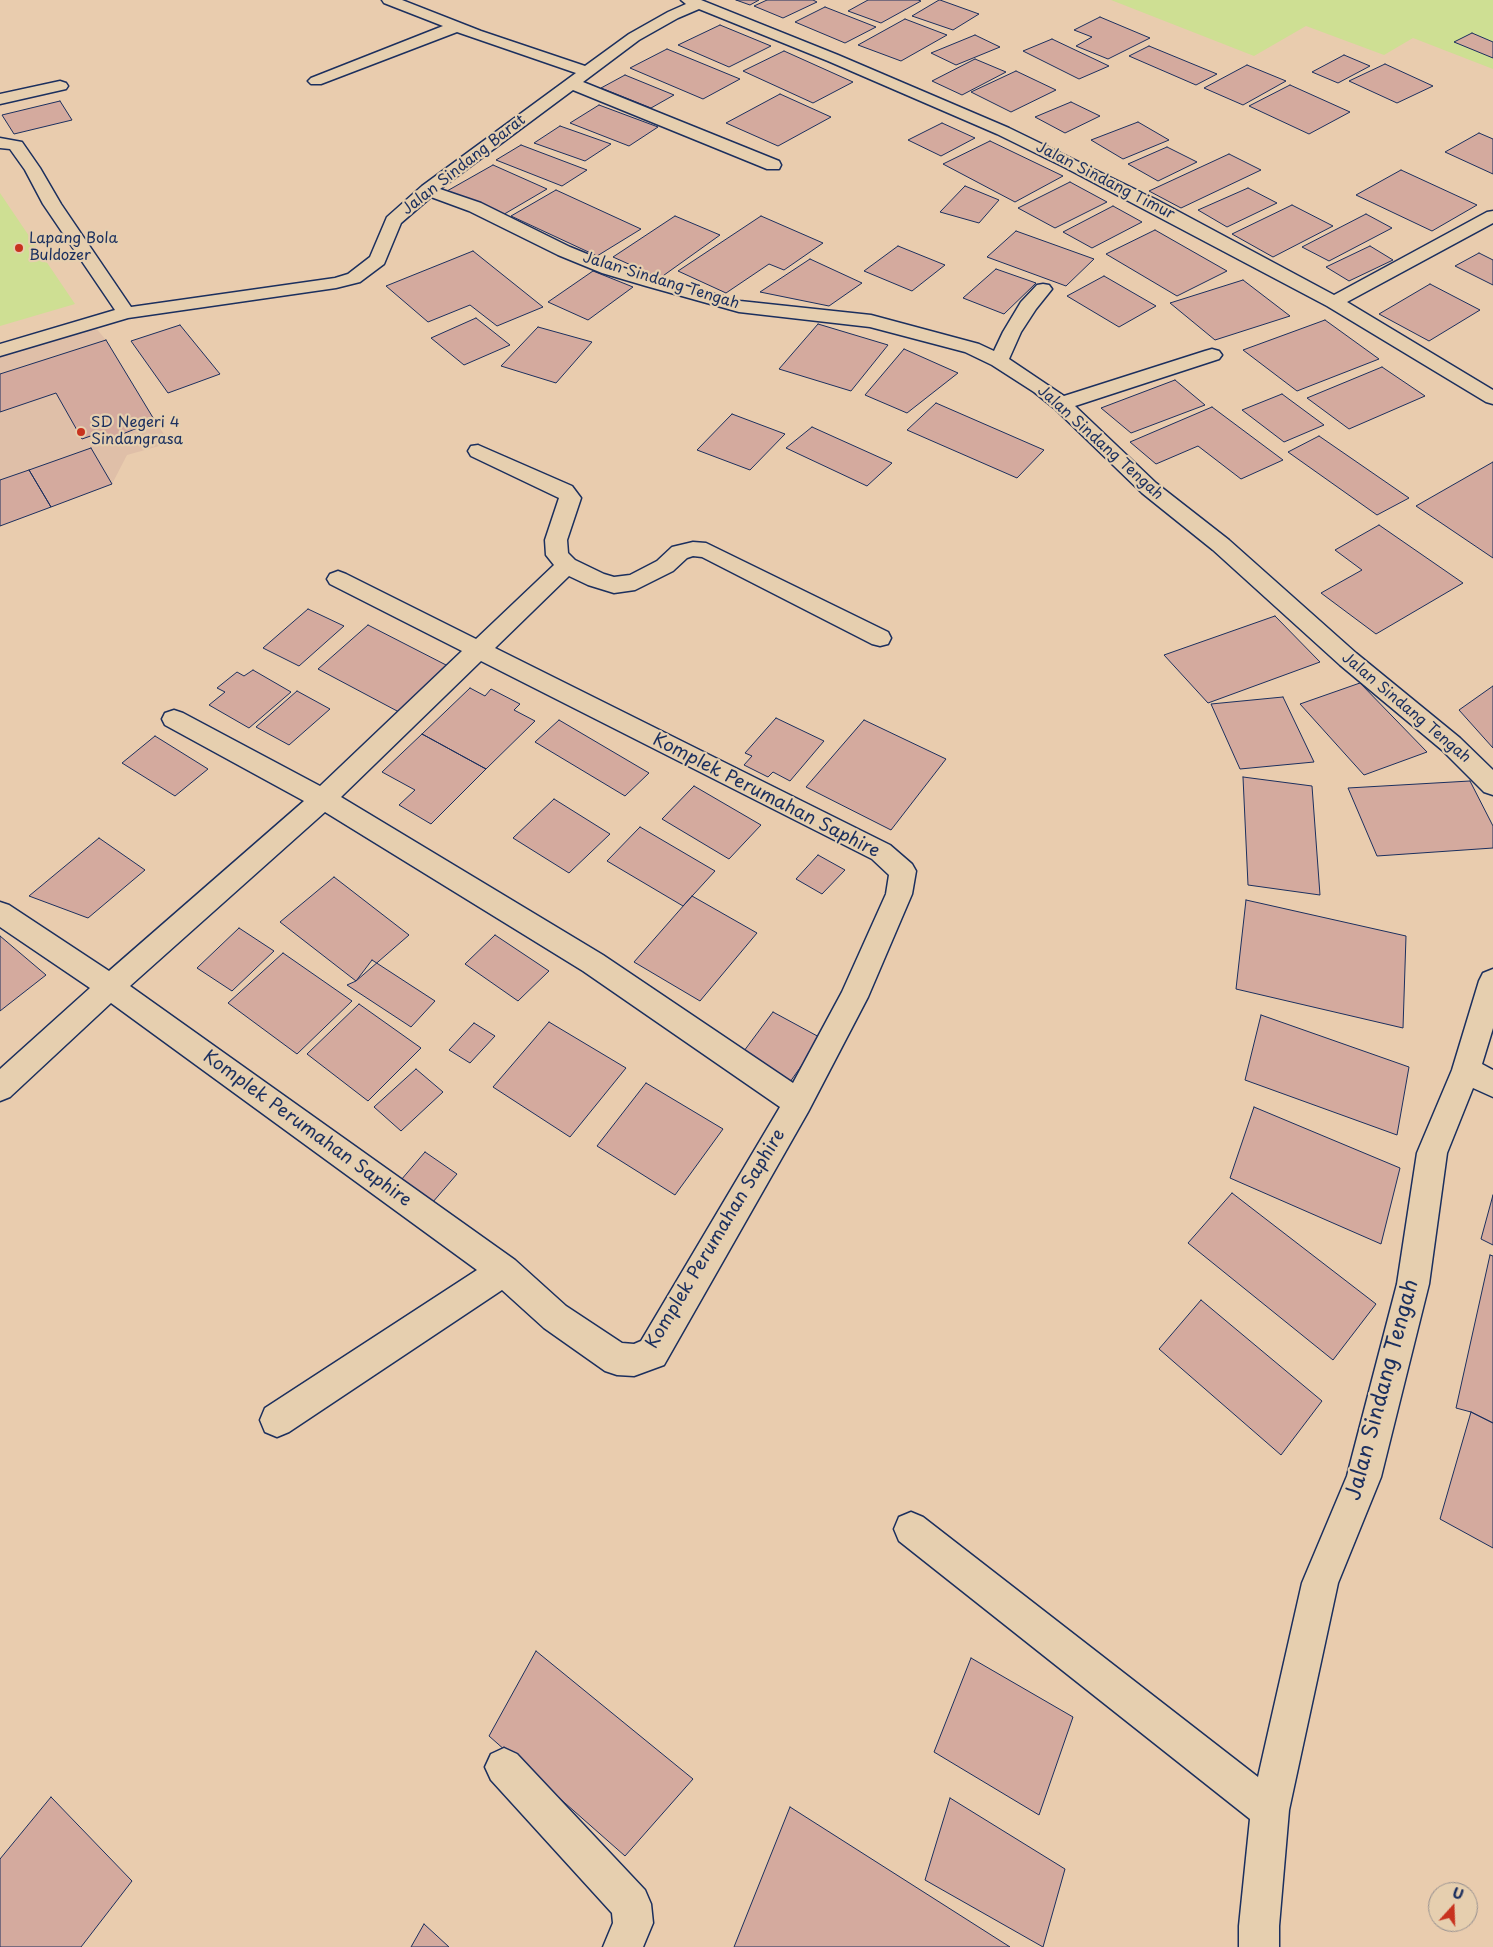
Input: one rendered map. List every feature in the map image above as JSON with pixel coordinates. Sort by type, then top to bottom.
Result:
[{"type":"street","points":[[390,0],[588,72]]},
{"type":"street","name":"Jalan Sindang Barat","points":[[0,350],[126,313],[336,283],[354,278],[378,260],[393,221],[428,190],[534,109],[573,84],[634,37],[692,2]]},
{"type":"street","name":"Jalan Sindang Timur","points":[[692,2],[833,58],[1003,131],[1151,204],[1334,302],[1493,398]]},
{"type":"street","points":[[316,81],[458,26]]},
{"type":"street","points":[[573,84],[773,165]]},
{"type":"street","points":[[0,99],[60,86]]},
{"type":"street","points":[[0,143],[16,145],[21,155],[32,168],[52,204],[126,313]]},
{"type":"street","name":"Jalan Sindang Tengah","points":[[428,190],[475,207],[564,251],[634,277],[739,306],[871,321],[972,348],[999,361],[1041,388],[1061,404],[1149,488],[1221,545],[1348,659],[1451,744],[1493,784]]},
{"type":"street","points":[[1334,302],[1493,216]]},
{"type":"street","points":[[999,361],[1012,332],[1028,306],[1043,289]]},
{"type":"street","points":[[1061,404],[1212,355]]},
{"type":"street","points":[[478,451],[565,491],[570,498],[556,540],[557,555],[566,565],[596,580],[614,585],[635,582],[664,566],[680,552],[693,548],[706,550],[880,638]]},
{"type":"street","points":[[0,1088],[110,987],[323,799],[479,651],[566,565]]},
{"type":"street","name":"Komplek Perumahan Saphire","points":[[0,913],[110,987],[504,1271],[555,1317],[617,1359],[634,1360],[652,1353],[798,1103],[854,997],[899,894],[903,871],[881,852],[338,579]]},
{"type":"street","points":[[174,719],[323,799],[593,963],[798,1103]]},
{"type":"street","name":"Jalan Sindang Tengah","points":[[1260,1947],[1259,1926],[1270,1810],[1320,1583],[1364,1477],[1413,1284],[1432,1154],[1480,1077],[1493,982]]},
{"type":"street","points":[[278,1420],[504,1271]]},
{"type":"street","points":[[911,1528],[1270,1810]]},
{"type":"street","points":[[504,1767],[631,1904],[633,1923],[623,1947]]},
{"type":"shaded area","name":"SD Negeri 4 Sindangrasa","points":[[95,327],[106,340],[170,443],[127,455],[112,484],[0,526],[0,357]]},
{"type":"green space","points":[[1111,0],[1493,0],[1493,69],[1413,38],[1384,55],[1306,26],[1254,56]]},
{"type":"green space","name":"Lapang Bola Buldozer","points":[[0,193],[75,304],[0,326]]},
{"type":"building","points":[[736,0],[759,0],[750,5]]},
{"type":"building","points":[[767,0],[813,0],[817,2],[783,18],[754,6]]},
{"type":"building","points":[[868,0],[921,1],[881,23],[848,11]]},
{"type":"building","points":[[939,0],[979,14],[953,30],[912,16]]},
{"type":"building","points":[[825,7],[876,27],[845,43],[795,22]]},
{"type":"building","points":[[1100,17],[1150,38],[1108,59],[1076,46],[1092,37],[1074,30]]},
{"type":"building","points":[[905,19],[947,35],[901,61],[858,45]]},
{"type":"building","points":[[720,25],[771,46],[729,67],[678,45]]},
{"type":"building","points":[[1472,33],[1493,42],[1493,58],[1454,42]]},
{"type":"building","points":[[975,35],[1000,47],[956,65],[931,53]]},
{"type":"building","points":[[1052,39],[1109,66],[1079,79],[1023,51]]},
{"type":"building","points":[[1149,46],[1217,74],[1196,85],[1129,56]]},
{"type":"building","points":[[667,49],[740,79],[703,99],[630,68]]},
{"type":"building","points":[[784,51],[853,82],[813,103],[743,71]]},
{"type":"building","points":[[1344,55],[1370,66],[1338,83],[1312,72]]},
{"type":"building","points":[[975,59],[1006,72],[962,95],[932,81]]},
{"type":"building","points":[[1385,64],[1433,86],[1397,103],[1349,81]]},
{"type":"building","points":[[1247,65],[1286,81],[1243,105],[1204,88]]},
{"type":"building","points":[[1016,71],[1056,90],[1011,112],[971,92]]},
{"type":"building","points":[[625,75],[674,95],[651,108],[601,88]]},
{"type":"building","points":[[1290,85],[1350,112],[1309,134],[1249,106]]},
{"type":"building","points":[[780,94],[831,117],[778,146],[726,123]]},
{"type":"building","points":[[60,101],[72,120],[14,134],[2,115]]},
{"type":"building","points":[[1071,102],[1100,116],[1065,133],[1035,117]]},
{"type":"building","points":[[599,105],[658,127],[629,146],[570,123]]},
{"type":"building","points":[[1138,122],[1169,140],[1123,159],[1091,140]]},
{"type":"building","points":[[942,123],[975,138],[941,156],[908,140]]},
{"type":"building","points":[[560,126],[611,144],[585,161],[534,143]]},
{"type":"building","points":[[1479,133],[1493,139],[1493,174],[1445,152]]},
{"type":"building","points":[[990,141],[1063,176],[1015,202],[943,164]]},
{"type":"building","points":[[521,145],[587,170],[562,186],[496,160]]},
{"type":"building","points":[[1167,147],[1197,162],[1158,181],[1128,164]]},
{"type":"building","points":[[1229,154],[1261,170],[1181,208],[1149,191]]},
{"type":"building","points":[[493,165],[547,189],[501,216],[447,191]]},
{"type":"building","points":[[1401,170],[1477,205],[1432,231],[1356,195]]},
{"type":"building","points":[[1070,182],[1107,202],[1055,228],[1018,208]]},
{"type":"building","points":[[965,186],[999,200],[979,223],[940,212]]},
{"type":"building","points":[[1248,188],[1277,203],[1227,227],[1198,210]]},
{"type":"building","points":[[556,190],[641,229],[597,256],[511,216]]},
{"type":"building","points":[[1292,205],[1333,226],[1273,257],[1232,234]]},
{"type":"building","points":[[1113,206],[1142,222],[1092,248],[1063,232]]},
{"type":"building","points":[[1366,214],[1392,228],[1329,261],[1302,247]]},
{"type":"building","points":[[675,216],[720,235],[660,278],[613,257]]},
{"type":"building","points":[[761,216],[823,243],[784,270],[769,264],[726,293],[678,271]]},
{"type":"building","points":[[1155,230],[1227,271],[1177,296],[1106,254]]},
{"type":"building","points":[[1016,231],[1094,259],[1066,286],[987,257]]},
{"type":"building","points":[[898,246],[945,265],[912,291],[864,271]]},
{"type":"building","points":[[1370,246],[1393,260],[1349,281],[1326,267]]},
{"type":"building","points":[[473,251],[543,307],[497,326],[470,305],[428,322],[386,286]]},
{"type":"building","points":[[1479,253],[1493,260],[1493,285],[1455,266]]},
{"type":"building","points":[[810,259],[862,283],[829,306],[760,292]]},
{"type":"building","points":[[996,269],[1036,283],[1004,314],[963,298]]},
{"type":"building","points":[[593,271],[633,287],[588,320],[548,302]]},
{"type":"building","points":[[1104,276],[1156,306],[1119,327],[1067,296]]},
{"type":"building","points":[[1243,280],[1290,316],[1215,340],[1170,303]]},
{"type":"building","points":[[1430,284],[1480,310],[1429,341],[1379,314]]},
{"type":"building","points":[[476,318],[510,345],[464,365],[431,338]]},
{"type":"building","points":[[1325,320],[1379,359],[1297,391],[1243,350]]},
{"type":"building","points":[[818,324],[888,345],[851,391],[779,369]]},
{"type":"building","points":[[180,325],[220,374],[168,393],[131,341]]},
{"type":"building","points":[[538,327],[592,342],[556,383],[501,366]]},
{"type":"building","points":[[106,340],[155,421],[105,441],[99,433],[82,439],[56,393],[0,412],[0,374]]},
{"type":"building","points":[[904,349],[958,373],[907,413],[865,395]]},
{"type":"building","points":[[1382,367],[1425,396],[1349,429],[1307,398]]},
{"type":"building","points":[[1175,380],[1205,405],[1131,433],[1101,408]]},
{"type":"building","points":[[1282,394],[1324,425],[1284,442],[1242,410]]},
{"type":"building","points":[[936,403],[1044,450],[1017,478],[907,430]]},
{"type":"building","points":[[1212,407],[1283,460],[1241,479],[1198,446],[1156,464],[1130,442]]},
{"type":"building","points":[[732,414],[785,434],[750,470],[697,450]]},
{"type":"building","points":[[812,427],[892,463],[867,486],[786,448]]},
{"type":"building","points":[[1319,436],[1409,498],[1377,515],[1288,452]]},
{"type":"building","points":[[91,448],[112,484],[51,507],[29,470]]},
{"type":"building","points":[[1493,462],[1493,558],[1416,506]]},
{"type":"building","points":[[29,470],[51,507],[0,526],[0,480]]},
{"type":"building","points":[[1379,525],[1463,583],[1376,634],[1321,593],[1362,570],[1335,550]]},
{"type":"building","points":[[308,609],[344,626],[299,666],[263,648]]},
{"type":"building","points":[[1275,616],[1320,662],[1208,703],[1164,655]]},
{"type":"building","points":[[368,625],[448,666],[399,712],[318,669]]},
{"type":"building","points":[[253,670],[291,692],[249,728],[209,705],[225,692],[217,688],[237,672],[244,676]]},
{"type":"building","points":[[1360,683],[1427,752],[1364,775],[1300,704]]},
{"type":"building","points":[[1493,686],[1493,748],[1459,710]]},
{"type":"building","points":[[470,688],[485,696],[491,689],[520,704],[514,710],[535,721],[486,769],[422,734]]},
{"type":"building","points":[[297,691],[330,709],[289,745],[256,727]]},
{"type":"building","points":[[1283,697],[1314,762],[1240,769],[1211,704]]},
{"type":"building","points":[[776,718],[824,741],[790,781],[773,772],[768,777],[744,765],[752,756],[745,753]]},
{"type":"building","points":[[559,720],[649,773],[625,796],[535,742]]},
{"type":"building","points":[[864,720],[946,759],[891,830],[806,787]]},
{"type":"building","points":[[422,734],[486,769],[431,824],[399,805],[415,790],[382,772]]},
{"type":"building","points":[[155,736],[208,769],[175,796],[122,763]]},
{"type":"building","points":[[1243,777],[1312,786],[1320,895],[1248,885]]},
{"type":"building","points":[[1470,781],[1493,826],[1493,848],[1377,856],[1348,788]]},
{"type":"building","points":[[694,786],[761,825],[729,859],[662,819]]},
{"type":"building","points":[[554,799],[610,834],[569,873],[513,838]]},
{"type":"building","points":[[640,827],[715,871],[683,906],[607,861]]},
{"type":"building","points":[[99,838],[145,870],[88,918],[29,896]]},
{"type":"building","points":[[818,855],[845,870],[822,894],[796,879]]},
{"type":"building","points":[[334,877],[409,935],[356,981],[280,922]]},
{"type":"building","points":[[692,896],[757,933],[700,1001],[634,962]]},
{"type":"building","points":[[1246,900],[1406,936],[1403,1028],[1236,989]]},
{"type":"building","points":[[239,928],[274,951],[232,991],[197,968]]},
{"type":"building","points":[[495,935],[549,971],[518,1001],[465,964]]},
{"type":"building","points":[[0,936],[46,975],[0,1011]]},
{"type":"building","points":[[283,953],[352,1001],[297,1054],[228,1003]]},
{"type":"building","points":[[372,960],[435,1001],[411,1027],[347,985],[356,981]]},
{"type":"building","points":[[359,1004],[421,1048],[368,1101],[307,1054]]},
{"type":"building","points":[[773,1012],[821,1038],[790,1082],[741,1055]]},
{"type":"building","points":[[1261,1015],[1409,1067],[1397,1135],[1245,1080]]},
{"type":"building","points":[[549,1022],[626,1068],[570,1137],[493,1087]]},
{"type":"building","points":[[474,1023],[495,1036],[470,1063],[449,1050]]},
{"type":"building","points":[[416,1069],[443,1092],[401,1131],[374,1107]]},
{"type":"building","points":[[646,1083],[723,1129],[675,1195],[597,1146]]},
{"type":"building","points":[[1254,1107],[1400,1168],[1381,1244],[1230,1178]]},
{"type":"building","points":[[425,1152],[457,1174],[426,1210],[395,1187]]},
{"type":"building","points":[[1232,1193],[1376,1304],[1333,1360],[1188,1243]]},
{"type":"building","points":[[1493,1195],[1493,1245],[1481,1239]]},
{"type":"building","points":[[1490,1255],[1493,1256],[1493,1423],[1471,1412],[1456,1408]]},
{"type":"building","points":[[1201,1300],[1322,1401],[1281,1455],[1159,1349]]},
{"type":"building","points":[[1471,1412],[1493,1423],[1493,1548],[1440,1519]]},
{"type":"building","points":[[536,1651],[693,1779],[625,1856],[489,1736]]},
{"type":"building","points":[[971,1658],[1073,1717],[1039,1815],[934,1752]]},
{"type":"building","points":[[51,1797],[132,1881],[81,1947],[0,1947],[0,1859]]},
{"type":"building","points":[[950,1798],[1065,1869],[1043,1947],[925,1880]]},
{"type":"building","points":[[790,1807],[1010,1947],[734,1947]]},
{"type":"building","points":[[424,1924],[449,1947],[411,1947]]},
{"type":"place","name":"Lapang Bola Buldozer","points":[[19,248]]},
{"type":"place","name":"SD Negeri 4 Sindangrasa","points":[[81,432]]}]
